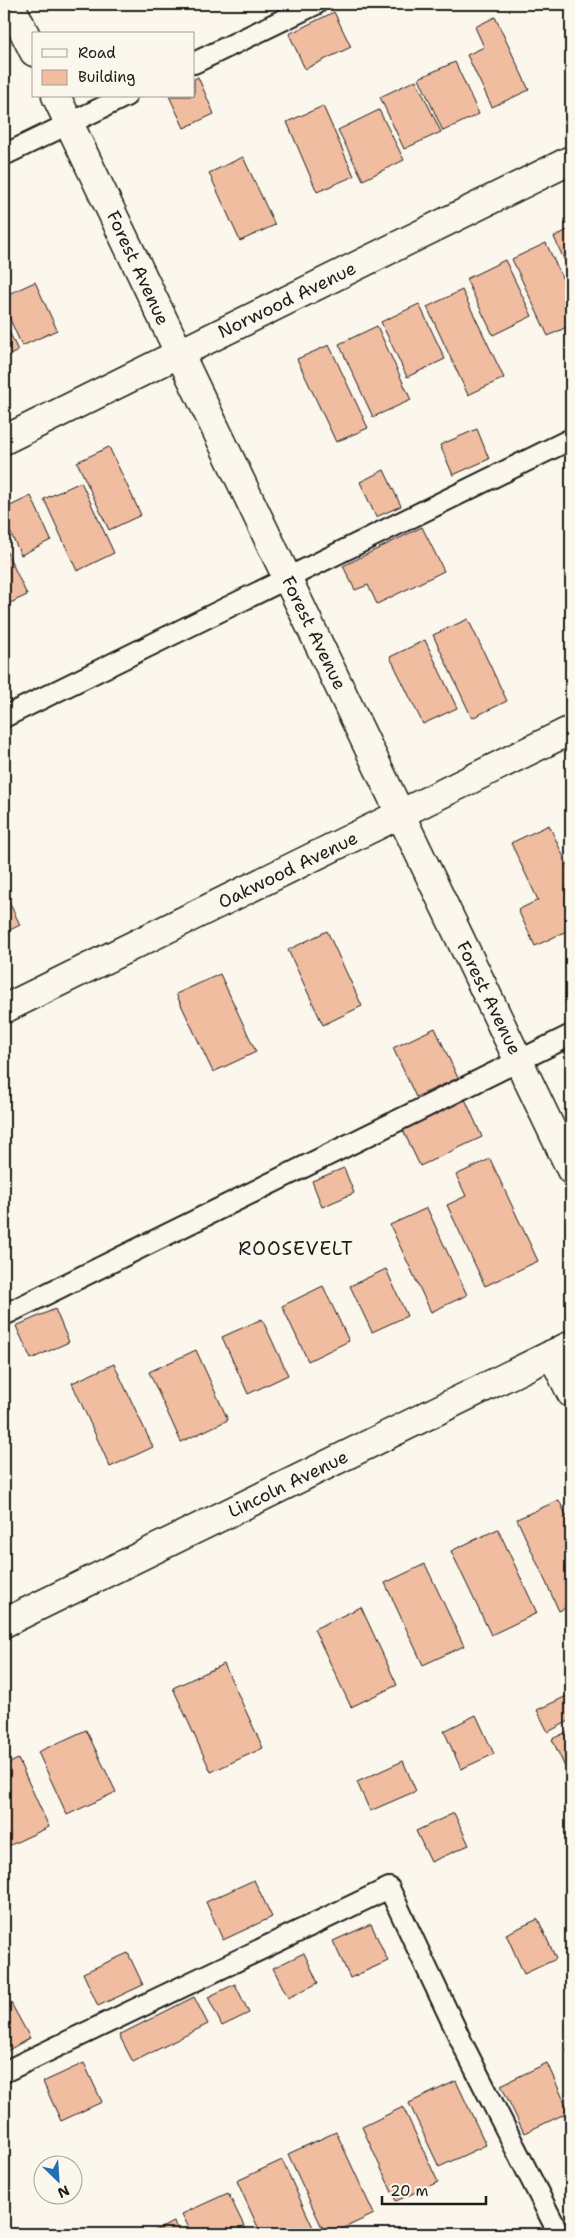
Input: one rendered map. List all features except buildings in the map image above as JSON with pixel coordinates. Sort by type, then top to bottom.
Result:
[{"type":"street","points":[[10,4],[32,48]]},
{"type":"street","name":"Forest Avenue","points":[[57,98],[571,1170]]},
{"type":"street","name":"Norwood Avenue","points":[[4,440],[571,160]]},
{"type":"street","name":"Oakwood Avenue","points":[[4,1009],[571,730]]},
{"type":"street","points":[[562,1349],[571,1393]]},
{"type":"street","name":"Lincoln Avenue","points":[[4,1623],[562,1349]]},
{"type":"lane","points":[[195,63],[316,4]]},
{"type":"lane","points":[[4,155],[122,98]]},
{"type":"lane","points":[[4,717],[571,440]]},
{"type":"lane","points":[[4,1315],[571,1035]]},
{"type":"lane","points":[[4,2072],[389,1888],[464,2047],[559,2234]]},
{"type":"district","name":"ROOSEVELT","points":[[296,1248]]}]
